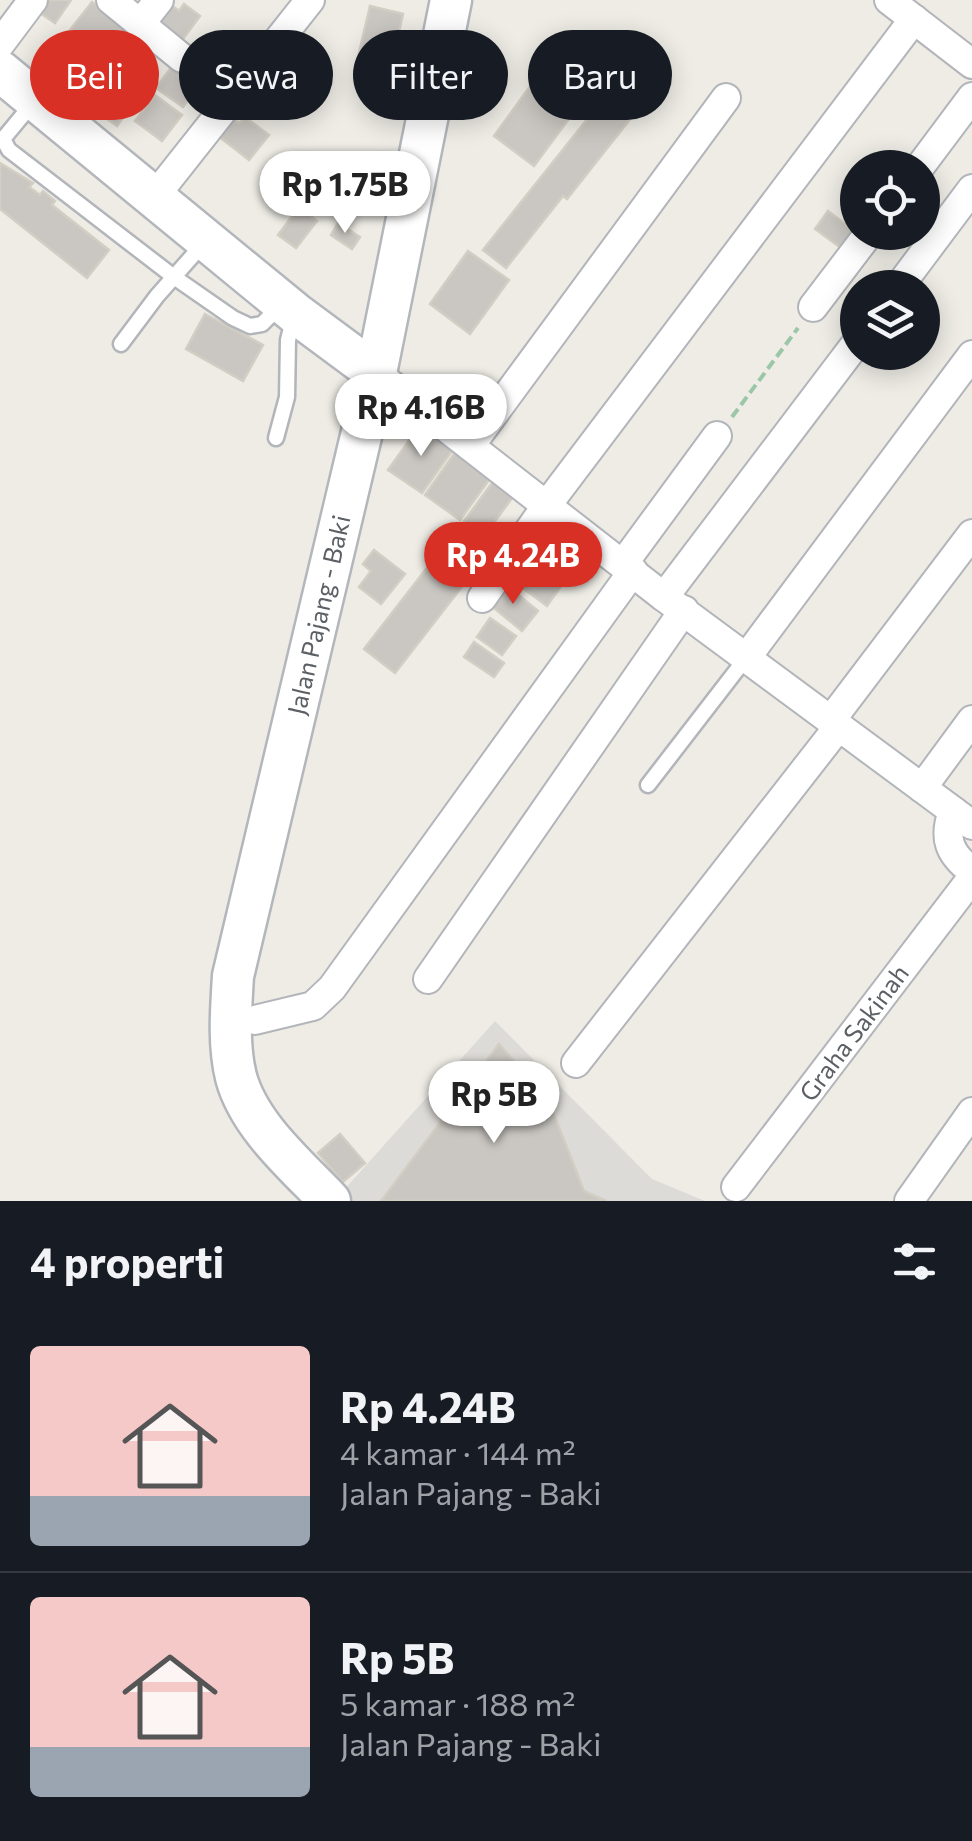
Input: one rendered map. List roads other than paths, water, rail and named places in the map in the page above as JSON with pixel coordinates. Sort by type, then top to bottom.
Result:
[{"type":"main road","name":"Jalan Pajang - Baki","points":[[330,1201],[257,1118],[236,1076],[243,1025],[233,976],[376,373],[451,0]]},
{"type":"main road","points":[[0,70],[30,95]]},
{"type":"main road","points":[[61,120],[289,308],[376,373]]},
{"type":"street","points":[[0,44],[33,0]]},
{"type":"street","points":[[111,0],[179,56]]},
{"type":"street","points":[[140,24],[159,0]]},
{"type":"street","points":[[155,196],[310,0]]},
{"type":"street","points":[[889,0],[972,64]]},
{"type":"street","points":[[482,598],[547,505],[914,19]]},
{"type":"street","points":[[932,150],[972,96]]},
{"type":"street","points":[[470,446],[726,98]]},
{"type":"street","points":[[911,270],[972,189]]},
{"type":"street","points":[[813,307],[856,250]]},
{"type":"street","points":[[746,658],[972,355]]},
{"type":"street","points":[[428,979],[674,603],[840,367]]},
{"type":"street","points":[[376,373],[746,658],[962,818]]},
{"type":"street","points":[[243,1025],[313,1006],[332,988],[717,436]]},
{"type":"street","points":[[576,1062],[835,723],[972,534]]},
{"type":"street","points":[[922,788],[972,720]]},
{"type":"street","name":"Graha Sakinah","points":[[736,1188],[972,875],[948,846],[946,830],[962,818]]},
{"type":"street","points":[[909,1201],[972,1112]]},
{"type":"lane","points":[[30,107],[3,139],[4,146],[233,318],[250,326],[262,324],[289,308]]},
{"type":"lane","points":[[122,344],[207,240]]},
{"type":"lane","points":[[276,438],[287,397],[289,308]]},
{"type":"lane","points":[[648,785],[746,658]]}]
